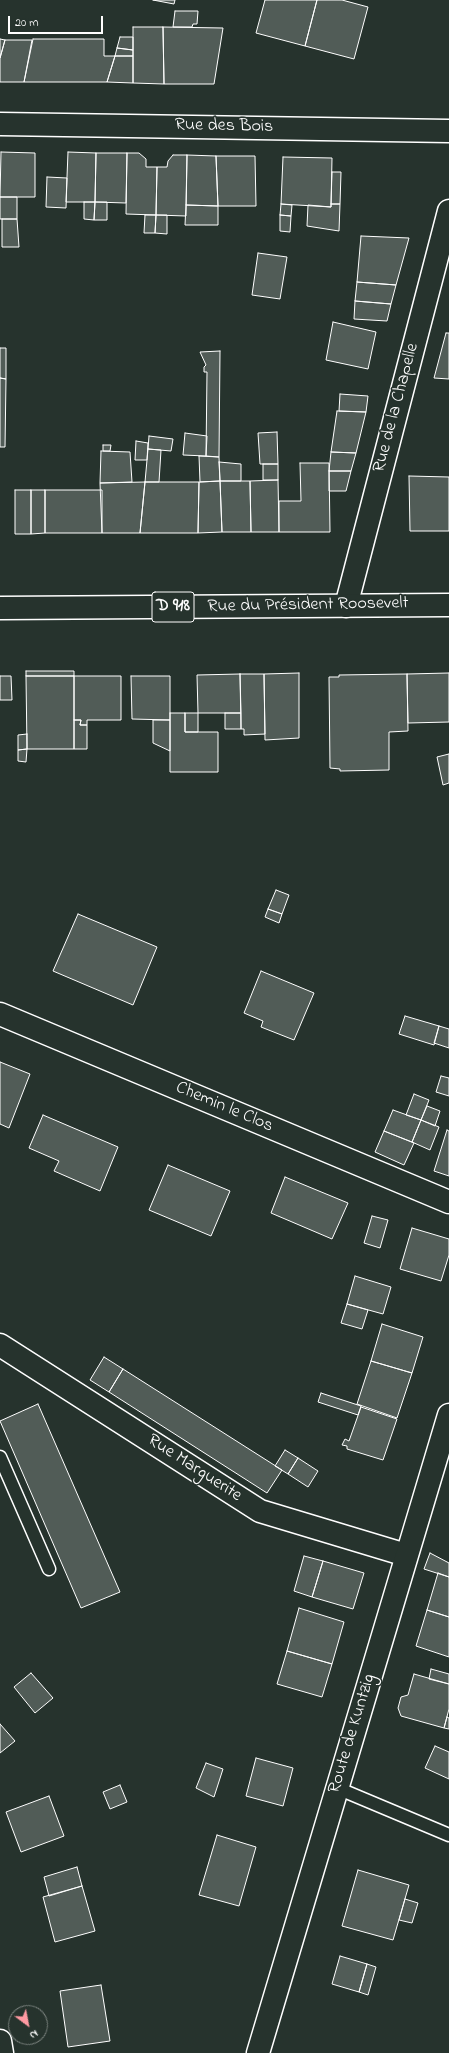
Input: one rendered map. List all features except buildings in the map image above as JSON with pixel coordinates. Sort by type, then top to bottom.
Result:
[{"type":"street","name":"Rue des Bois","points":[[0,124],[449,130]]},
{"type":"street","name":"Rue de la Chapelle","points":[[346,606],[449,211]]},
{"type":"street","name":"Rue du Président Roosevelt","points":[[0,608],[449,605]]},
{"type":"street","name":"Chemin le Clos","points":[[0,1014],[449,1202]]},
{"type":"street","name":"Rue Marguerite","points":[[0,1345],[260,1511],[406,1555]]},
{"type":"street","name":"Route de Kuntzig","points":[[258,2053],[449,1415]]},
{"type":"street","points":[[0,2041],[2,2053]]},
{"type":"lane","points":[[0,1457],[49,1569]]},
{"type":"lane","points":[[337,1788],[449,1835]]}]
